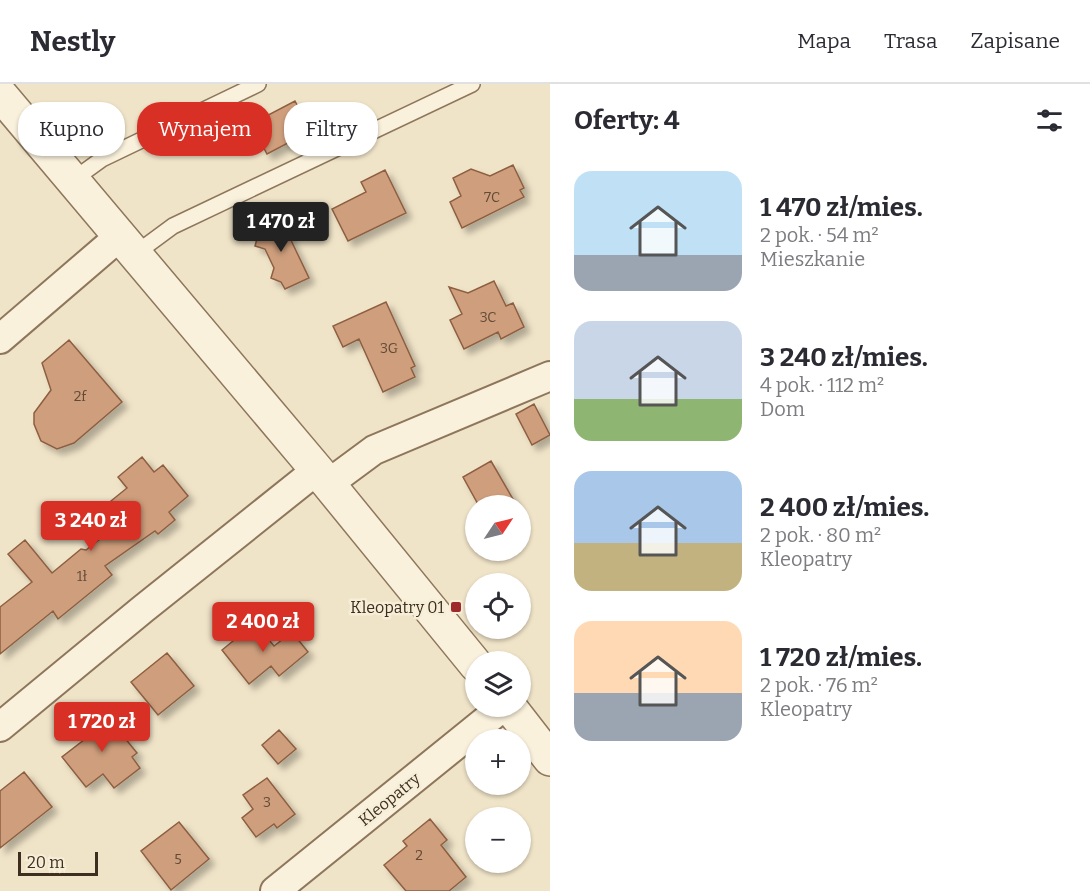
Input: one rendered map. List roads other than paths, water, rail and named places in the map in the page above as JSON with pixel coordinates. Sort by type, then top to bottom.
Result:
[{"type":"street","points":[[0,94],[323,477],[465,651]]},
{"type":"street","points":[[0,339],[128,245]]},
{"type":"street","points":[[0,727],[143,609],[323,477],[374,450],[550,376]]},
{"type":"street","name":"Kleopatry","points":[[274,891],[490,717]]},
{"type":"street","points":[[517,717],[548,757]]},
{"type":"lane","points":[[73,180],[102,159],[258,84]]},
{"type":"lane","points":[[128,245],[472,84]]},
{"type":"place","name":"Kleopatry 01","points":[[456,607]]}]
